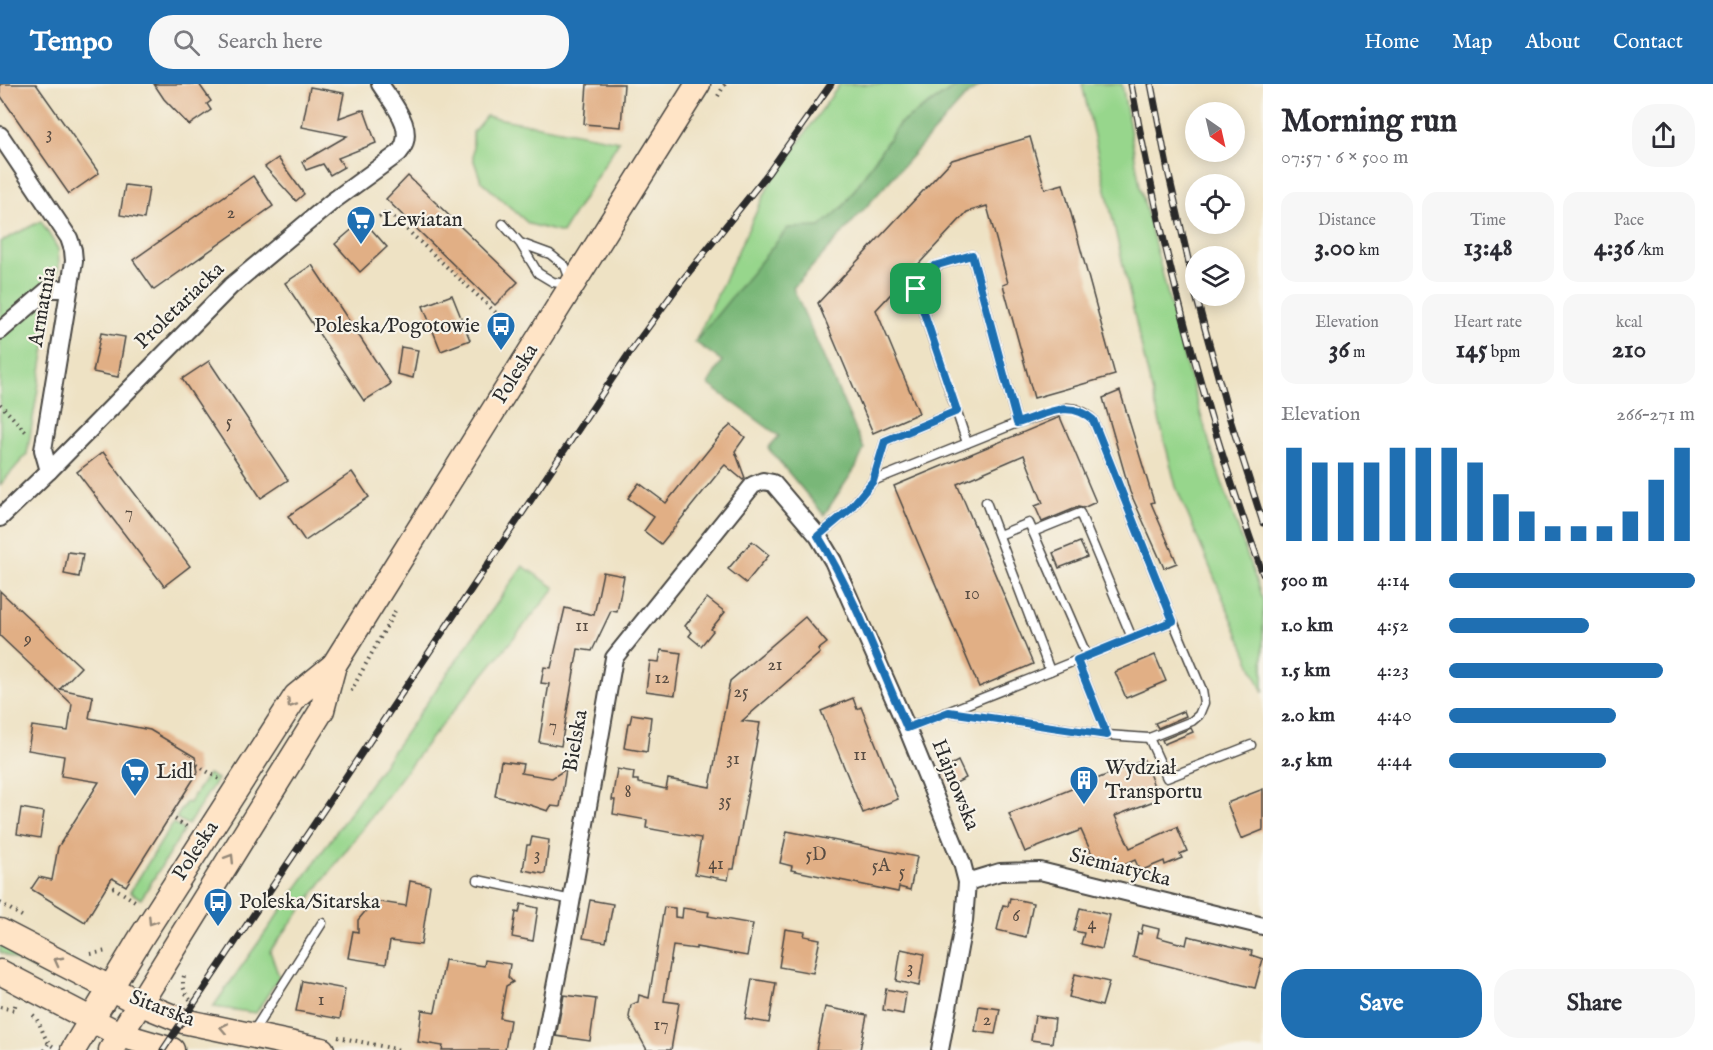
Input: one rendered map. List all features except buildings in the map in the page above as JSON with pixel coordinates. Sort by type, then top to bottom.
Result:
[{"type":"main road","name":"Poleska","points":[[116,1043],[322,710],[334,665],[698,84]]},
{"type":"main road","name":"Poleska","points":[[73,1050],[296,696],[334,665]]},
{"type":"main road","points":[[172,890],[199,908]]},
{"type":"main road","name":"Sitarska","points":[[0,931],[139,1003],[185,1011],[251,1034],[322,1050]]},
{"type":"main road","name":"Sitarska","points":[[0,972],[91,1020],[116,1043],[172,1050]]},
{"type":"main road","points":[[158,973],[185,1011]]},
{"type":"street","name":"Proletariacka","points":[[0,518],[231,286],[333,201],[399,153],[406,142],[404,122],[380,84]]},
{"type":"street","name":"Armatnia","points":[[0,135],[69,238],[73,250],[74,261],[43,450],[49,471]]},
{"type":"street","points":[[0,331],[49,289],[69,289]]},
{"type":"street","name":"Hajnowska","points":[[753,485],[763,481],[773,483],[818,536],[833,561],[907,728],[962,863],[967,882],[964,921],[940,1050]]},
{"type":"street","name":"Bielska","points":[[543,1050],[572,900],[614,658],[753,485]]},
{"type":"street","name":"Siemiatycka","points":[[967,882],[1000,872],[1040,871],[1263,926]]},
{"type":"lane","points":[[503,224],[520,243],[538,273],[553,282],[572,285],[565,266],[550,254],[520,243]]},
{"type":"lane","points":[[968,443],[916,289],[934,266],[972,255],[1017,423]]},
{"type":"lane","points":[[873,481],[1017,423],[1067,408],[1085,413],[1093,420],[1202,690],[1204,702],[1199,715],[1192,721],[1149,738],[1107,735],[949,712]]},
{"type":"lane","points":[[818,536],[849,510],[873,481],[885,441],[957,411]]},
{"type":"lane","points":[[986,502],[1050,671]]},
{"type":"lane","points":[[1033,532],[1080,513],[1132,638]]},
{"type":"lane","points":[[999,535],[1029,523],[1087,656]]},
{"type":"lane","points":[[907,728],[1173,621]]},
{"type":"lane","points":[[1077,660],[1107,735]]},
{"type":"lane","points":[[1149,738],[1167,778],[1251,745]]},
{"type":"lane","points":[[478,880],[572,900]]},
{"type":"lane","points":[[251,1034],[322,923]]},
{"type":"path","points":[[713,103],[725,84]]},
{"type":"path","points":[[379,217],[388,212],[509,325]]},
{"type":"path","points":[[0,404],[43,450]]},
{"type":"path","points":[[350,691],[400,603]]},
{"type":"path","points":[[197,765],[222,780]]},
{"type":"path","points":[[170,816],[190,829]]},
{"type":"path","points":[[108,884],[142,905]]},
{"type":"path","points":[[86,955],[112,950]]},
{"type":"path","points":[[185,973],[182,982],[185,1011]]},
{"type":"path","points":[[8,997],[24,1008]]},
{"type":"path","points":[[0,1007],[14,1010],[16,1001]]},
{"type":"path","points":[[32,1014],[39,1020],[48,1044],[44,1050]]},
{"type":"green space","points":[[840,84],[960,84],[899,124],[843,207],[820,227],[788,229],[695,342],[770,183]]},
{"type":"green space","points":[[960,84],[983,84],[967,95],[793,288],[864,449],[856,467],[824,515],[768,448],[779,436],[708,384],[722,361],[695,342],[788,228],[820,227],[843,207],[899,124]]},
{"type":"green space","points":[[1082,84],[1122,84],[1140,186],[1184,358],[1217,468],[1263,601],[1263,693],[1176,487],[1148,375]]},
{"type":"green space","points":[[486,116],[619,141],[562,233],[529,224],[481,181],[473,158],[473,132]]},
{"type":"green space","points":[[41,221],[58,249],[59,265],[27,454],[0,485],[0,242]]},
{"type":"green space","points":[[523,566],[555,588],[431,738],[270,951],[279,977],[256,1013],[213,1007]]},
{"type":"green space","points":[[208,774],[217,779],[188,825],[176,818]]},
{"type":"green space","points":[[173,823],[184,830],[141,899],[130,892]]},
{"type":"green space","points":[[0,942],[56,970],[51,978],[0,952]]},
{"type":"railway","points":[[163,1050],[628,355],[681,282],[769,172],[831,84]]},
{"type":"railway","points":[[1131,84],[1157,209],[1187,332],[1222,454],[1263,574]]},
{"type":"railway","points":[[1151,84],[1185,246]]},
{"type":"railway","points":[[1199,306],[1229,416],[1263,523]]},
{"type":"place","name":"Lewiatan","points":[[361,246]]},
{"type":"place","name":"Poleska/Pogotowie","points":[[501,352]]},
{"type":"place","name":"Lidl","points":[[135,798]]},
{"type":"place","name":"Wydział Transportu","points":[[1084,806]]},
{"type":"place","name":"Poleska/Sitarska","points":[[218,928]]},
{"type":"route","points":[[972,255],[1017,423],[1067,408],[1085,413],[1093,420],[1173,621],[1077,660],[1107,735],[949,712],[907,728],[847,589],[818,536],[849,510],[873,481],[885,441],[957,411],[916,289],[934,266],[972,255]]}]
